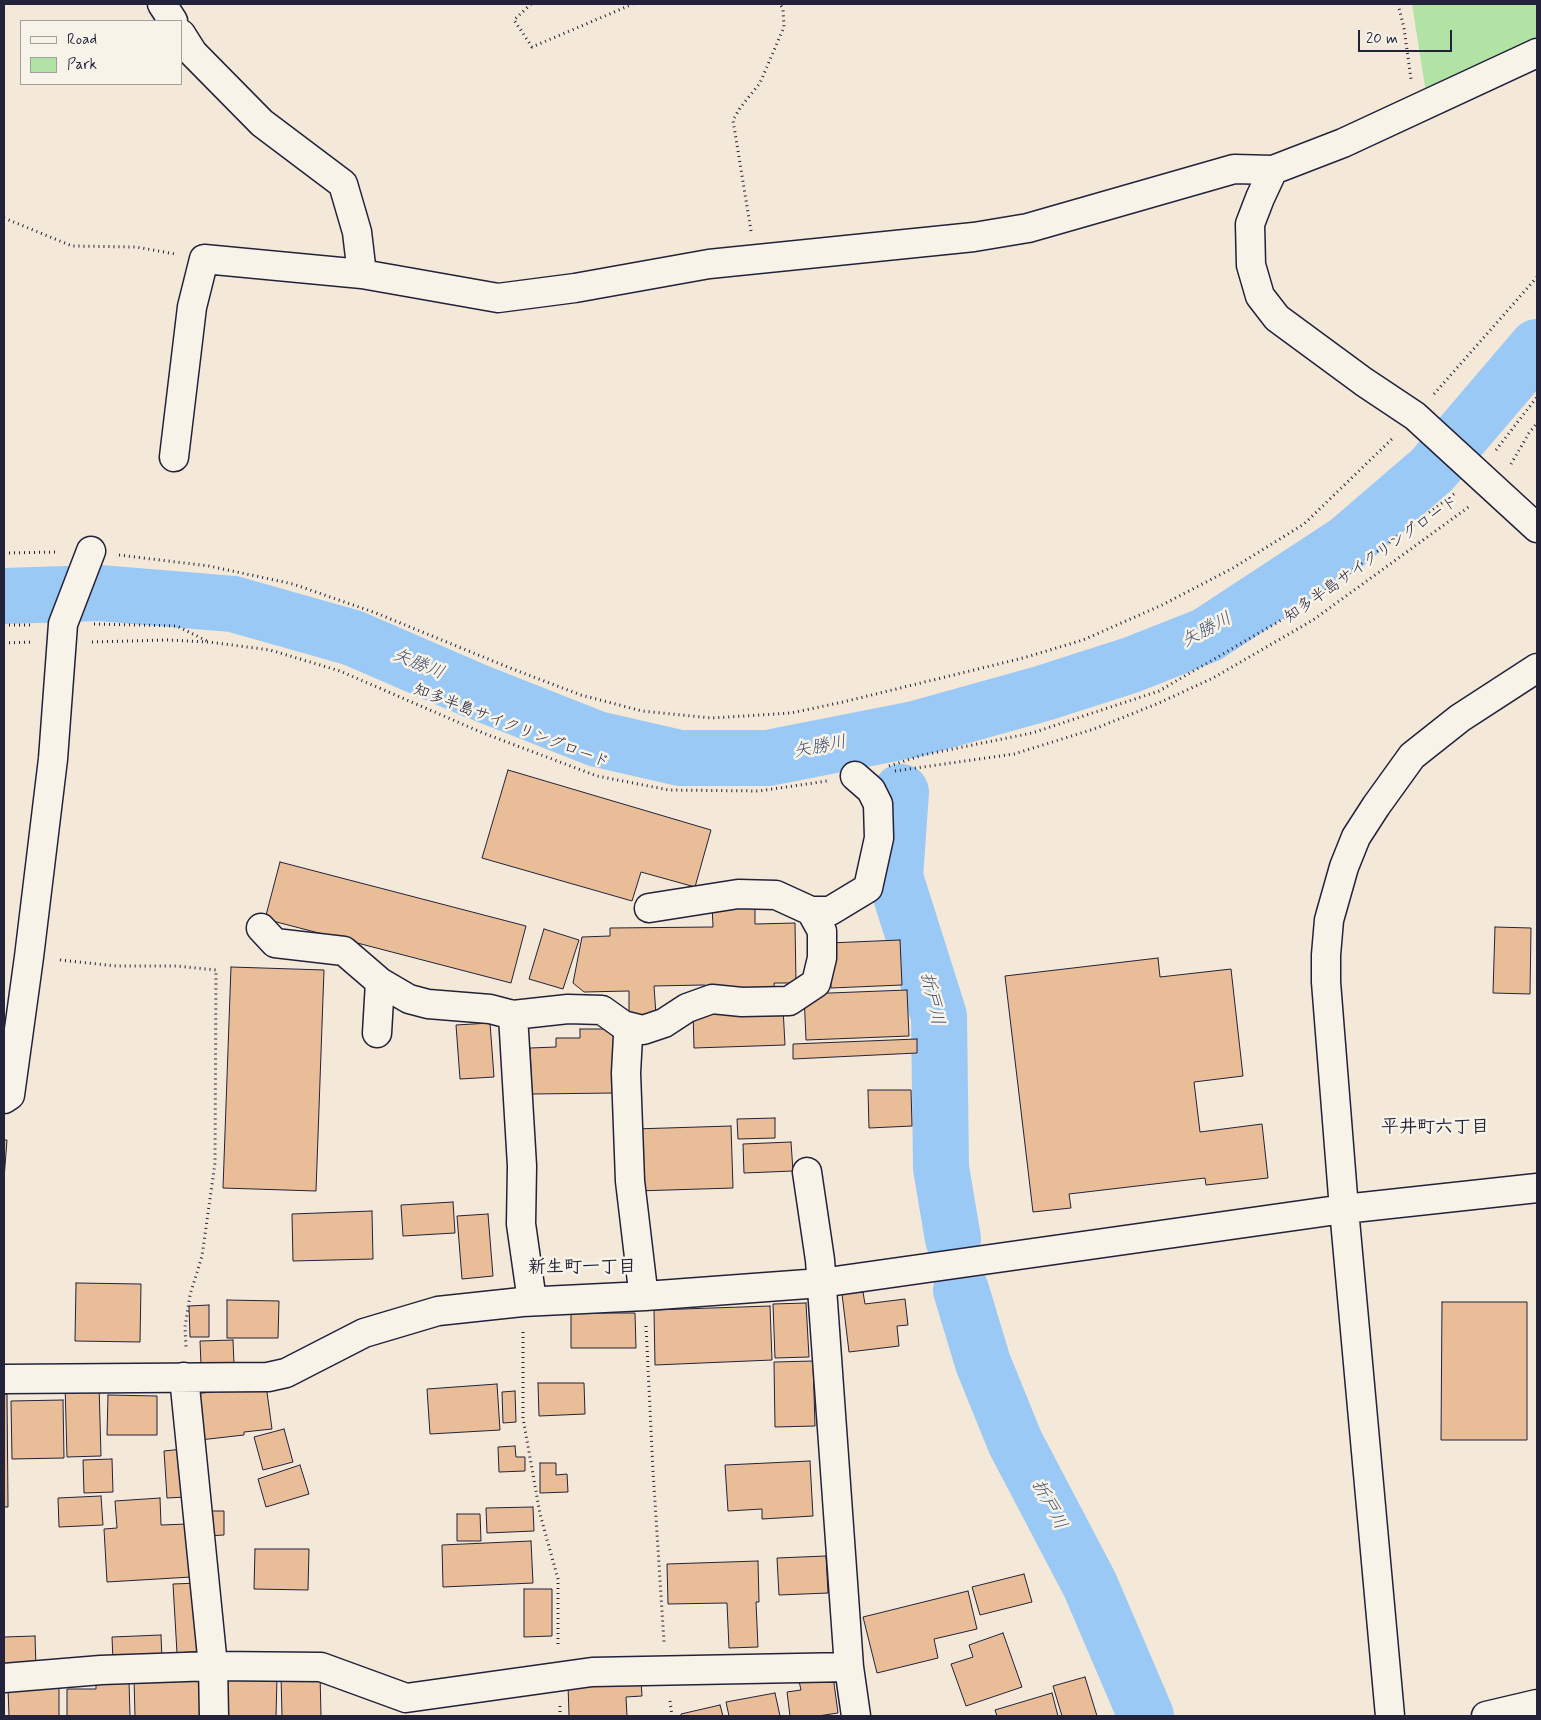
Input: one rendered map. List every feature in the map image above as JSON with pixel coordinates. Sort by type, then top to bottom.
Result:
[{"type":"street","points":[[162,4],[172,20]]},
{"type":"street","points":[[182,35],[194,53],[262,123],[343,184],[357,232],[362,274]]},
{"type":"street","points":[[174,457],[192,307],[204,259],[362,274],[498,298],[575,288],[709,264],[974,237],[1028,228],[1234,169],[1273,170],[1343,142],[1537,53]]},
{"type":"street","points":[[1273,170],[1250,224],[1251,265],[1260,296],[1277,318],[1419,420],[1537,528]]},
{"type":"street","points":[[4,1098],[10,1094],[29,957],[53,758],[64,627],[92,551]]},
{"type":"street","points":[[1390,1716],[1344,1209],[1326,982],[1326,955],[1330,920],[1344,867],[1356,837],[1412,756],[1460,718],[1537,668]]},
{"type":"street","points":[[649,908],[738,894],[776,896],[811,910],[830,911],[868,888],[879,838],[878,804],[872,790],[855,776]]},
{"type":"street","points":[[261,928],[275,943],[344,951],[380,982],[409,999],[428,1004],[490,1009],[513,1015],[568,1009],[602,1010],[623,1025],[643,1030],[664,1023],[687,1008],[712,999],[742,1002],[788,1001],[816,983],[822,958],[822,931],[811,910]]},
{"type":"street","points":[[377,1033],[380,982]]},
{"type":"street","points":[[513,1015],[522,1166],[521,1224],[527,1301]]},
{"type":"street","points":[[631,1027],[628,1036],[626,1073],[630,1182],[645,1296]]},
{"type":"street","points":[[808,1172],[822,1283],[849,1667],[856,1716]]},
{"type":"street","points":[[4,1380],[268,1376],[286,1373],[364,1332],[438,1311],[527,1301],[645,1296],[822,1283],[1344,1209],[1537,1188]]},
{"type":"street","points":[[184,1377],[213,1666],[214,1716]]},
{"type":"street","points":[[4,1678],[101,1670],[213,1666],[321,1667],[406,1698],[592,1672],[849,1667]]},
{"type":"street","points":[[1486,1716],[1537,1704]]},
{"type":"path","points":[[531,4],[514,20],[532,47],[633,4]]},
{"type":"path","points":[[766,258],[752,237],[733,120],[760,83],[784,27],[783,9],[780,4]]},
{"type":"path","points":[[1398,4],[1404,28],[1415,109]]},
{"type":"path","points":[[4,218],[72,246],[136,247],[204,259]]},
{"type":"path","points":[[4,553],[92,551],[209,566],[293,584],[376,613],[581,695],[642,711],[712,718],[791,713],[1023,658],[1083,640],[1162,605],[1233,568],[1304,524],[1419,420],[1537,277]]},
{"type":"path","points":[[855,776],[923,755],[1032,733],[1159,691],[1302,608],[1480,476],[1502,442],[1537,397]]},
{"type":"path","name":"知多半島サイクリングロード","points":[[4,643],[64,627],[270,650],[340,671],[483,733],[597,776],[669,790],[759,791],[1014,754],[1094,729],[1159,703],[1213,678],[1314,620],[1468,508],[1480,476],[1507,470],[1537,423]]},
{"type":"path","points":[[4,625],[64,627],[177,626],[209,642]]},
{"type":"path","points":[[29,957],[116,966],[176,966],[216,970],[215,1162],[202,1256],[190,1295],[186,1319],[187,1366],[184,1377]]},
{"type":"path","points":[[645,1296],[653,1471],[666,1670],[672,1716]]},
{"type":"path","points":[[527,1301],[523,1418],[540,1514],[558,1579],[560,1716]]},
{"type":"green space","points":[[1412,4],[1537,4],[1537,38],[1426,93]]},
{"type":"building","points":[[508,770],[711,830],[695,887],[641,872],[632,901],[482,858]]},
{"type":"building","points":[[280,862],[526,926],[511,983],[265,919]]},
{"type":"building","points":[[755,902],[755,924],[795,923],[796,983],[774,983],[775,995],[744,995],[704,985],[654,986],[656,1015],[629,1016],[629,991],[584,992],[573,983],[582,937],[610,936],[610,928],[713,927],[712,904]]},
{"type":"building","points":[[1495,927],[1531,928],[1530,994],[1493,993]]},
{"type":"building","points":[[544,929],[579,940],[563,989],[529,979]]},
{"type":"building","points":[[900,940],[902,985],[831,988],[829,943]]},
{"type":"building","points":[[1158,958],[1160,977],[1231,969],[1243,1076],[1194,1082],[1200,1132],[1262,1124],[1268,1178],[1206,1185],[1205,1178],[1069,1194],[1071,1208],[1033,1212],[1005,976]]},
{"type":"building","points":[[231,967],[324,970],[316,1191],[223,1188]]},
{"type":"building","points":[[907,990],[909,1036],[806,1040],[804,994]]},
{"type":"building","points":[[783,1008],[785,1045],[694,1048],[693,1011]]},
{"type":"building","points":[[490,1023],[494,1077],[460,1079],[456,1025]]},
{"type":"building","points":[[580,1029],[614,1029],[615,1093],[532,1094],[530,1048],[556,1047],[556,1038],[580,1038]]},
{"type":"building","points":[[917,1039],[917,1053],[793,1059],[793,1044]]},
{"type":"building","points":[[868,1090],[911,1090],[912,1126],[869,1128]]},
{"type":"building","points":[[775,1118],[775,1138],[738,1139],[737,1119]]},
{"type":"building","points":[[731,1126],[733,1188],[636,1191],[634,1129]]},
{"type":"building","points":[[4,1140],[7,1140],[4,1179]]},
{"type":"building","points":[[791,1142],[793,1171],[744,1173],[743,1144]]},
{"type":"building","points":[[453,1202],[455,1233],[403,1236],[401,1205]]},
{"type":"building","points":[[372,1211],[373,1259],[293,1261],[292,1214]]},
{"type":"building","points":[[488,1214],[493,1276],[462,1279],[457,1216]]},
{"type":"building","points":[[76,1283],[141,1284],[140,1342],[75,1341]]},
{"type":"building","points":[[863,1292],[865,1304],[905,1299],[908,1325],[897,1326],[899,1346],[849,1352],[842,1294]]},
{"type":"building","points":[[227,1300],[279,1301],[278,1338],[227,1338]]},
{"type":"building","points":[[1442,1302],[1527,1302],[1527,1440],[1441,1440]]},
{"type":"building","points":[[806,1303],[809,1357],[775,1358],[773,1304]]},
{"type":"building","points":[[209,1305],[209,1337],[190,1337],[189,1306]]},
{"type":"building","points":[[770,1306],[772,1360],[655,1365],[654,1310]]},
{"type":"building","points":[[571,1313],[635,1313],[636,1348],[571,1348]]},
{"type":"building","points":[[233,1340],[234,1364],[201,1365],[200,1341]]},
{"type":"building","points":[[813,1361],[815,1426],[775,1427],[774,1362]]},
{"type":"building","points":[[538,1383],[584,1383],[585,1414],[539,1416]]},
{"type":"building","points":[[99,1384],[101,1456],[67,1457],[65,1385]]},
{"type":"building","points":[[497,1384],[500,1430],[430,1434],[427,1389]]},
{"type":"building","points":[[266,1385],[272,1429],[244,1432],[244,1435],[200,1440],[195,1394]]},
{"type":"building","points":[[515,1391],[516,1422],[503,1423],[502,1392]]},
{"type":"building","points":[[4,1394],[7,1394],[8,1507],[4,1507]]},
{"type":"building","points":[[108,1395],[157,1396],[157,1435],[107,1435]]},
{"type":"building","points":[[63,1400],[64,1458],[12,1459],[11,1401]]},
{"type":"building","points":[[284,1429],[293,1462],[263,1470],[254,1437]]},
{"type":"building","points":[[515,1446],[516,1457],[525,1457],[525,1471],[499,1472],[498,1447]]},
{"type":"building","points":[[183,1449],[186,1497],[167,1498],[164,1451]]},
{"type":"building","points":[[112,1459],[113,1492],[84,1493],[83,1460]]},
{"type":"building","points":[[810,1461],[813,1516],[762,1519],[762,1509],[728,1511],[725,1465]]},
{"type":"building","points":[[540,1463],[556,1463],[556,1475],[567,1474],[568,1492],[540,1493]]},
{"type":"building","points":[[300,1465],[309,1494],[266,1507],[258,1479]]},
{"type":"building","points":[[101,1496],[103,1525],[59,1527],[58,1498]]},
{"type":"building","points":[[160,1498],[161,1525],[188,1524],[191,1577],[107,1582],[104,1529],[117,1528],[115,1501]]},
{"type":"building","points":[[533,1507],[534,1531],[487,1533],[486,1508]]},
{"type":"building","points":[[206,1511],[224,1511],[224,1535],[207,1536]]},
{"type":"building","points":[[457,1514],[480,1514],[481,1541],[457,1541]]},
{"type":"building","points":[[531,1541],[533,1583],[443,1587],[442,1545]]},
{"type":"building","points":[[255,1549],[309,1549],[308,1590],[254,1589]]},
{"type":"building","points":[[826,1556],[828,1593],[779,1595],[777,1558]]},
{"type":"building","points":[[758,1561],[759,1602],[756,1602],[758,1647],[729,1648],[727,1603],[668,1604],[667,1564]]},
{"type":"building","points":[[1024,1574],[1032,1602],[980,1615],[972,1587]]},
{"type":"building","points":[[199,1583],[203,1651],[177,1653],[173,1584]]},
{"type":"building","points":[[524,1589],[552,1589],[552,1636],[524,1637]]},
{"type":"building","points":[[968,1591],[977,1629],[934,1639],[938,1658],[877,1673],[863,1617]]},
{"type":"building","points":[[1003,1633],[1022,1687],[966,1706],[951,1664],[973,1657],[969,1645]]},
{"type":"building","points":[[161,1635],[162,1659],[113,1661],[112,1637]]},
{"type":"building","points":[[35,1636],[36,1667],[4,1668],[4,1637]]},
{"type":"building","points":[[320,1674],[321,1716],[282,1716],[281,1675]]},
{"type":"building","points":[[833,1676],[838,1713],[818,1716],[790,1716],[787,1692],[801,1690],[799,1681]]},
{"type":"building","points":[[209,1677],[210,1716],[135,1716],[134,1679]]},
{"type":"building","points":[[1085,1677],[1097,1716],[1062,1716],[1053,1686]]},
{"type":"building","points":[[217,1678],[277,1678],[276,1716],[217,1716]]},
{"type":"building","points":[[96,1681],[129,1681],[130,1716],[67,1716],[67,1689],[96,1689]]},
{"type":"building","points":[[641,1681],[642,1696],[626,1697],[627,1716],[569,1716],[568,1684]]},
{"type":"building","points":[[8,1688],[59,1688],[59,1716],[9,1716]]},
{"type":"building","points":[[775,1693],[780,1716],[729,1716],[726,1702]]},
{"type":"building","points":[[1052,1693],[1058,1716],[997,1716],[995,1710]]},
{"type":"building","points":[[720,1705],[723,1716],[681,1716],[681,1714]]},
{"type":"waterway","name":"矢勝川","points":[[4,596],[99,593],[233,604],[353,638],[473,690],[597,739],[680,758],[768,758],[915,729],[1044,693],[1131,665],[1207,635],[1347,543],[1432,470],[1537,347]]},
{"type":"waterway","name":"折戸川","points":[[901,792],[895,877],[939,1016],[941,1168],[953,1239]]},
{"type":"waterway","name":"折戸川","points":[[961,1290],[983,1363],[1015,1442],[1090,1585],[1146,1716]]},
{"type":"district","name":"平井町六丁目","points":[[1435,1128]]},
{"type":"district","name":"新生町一丁目","points":[[582,1268]]}]
